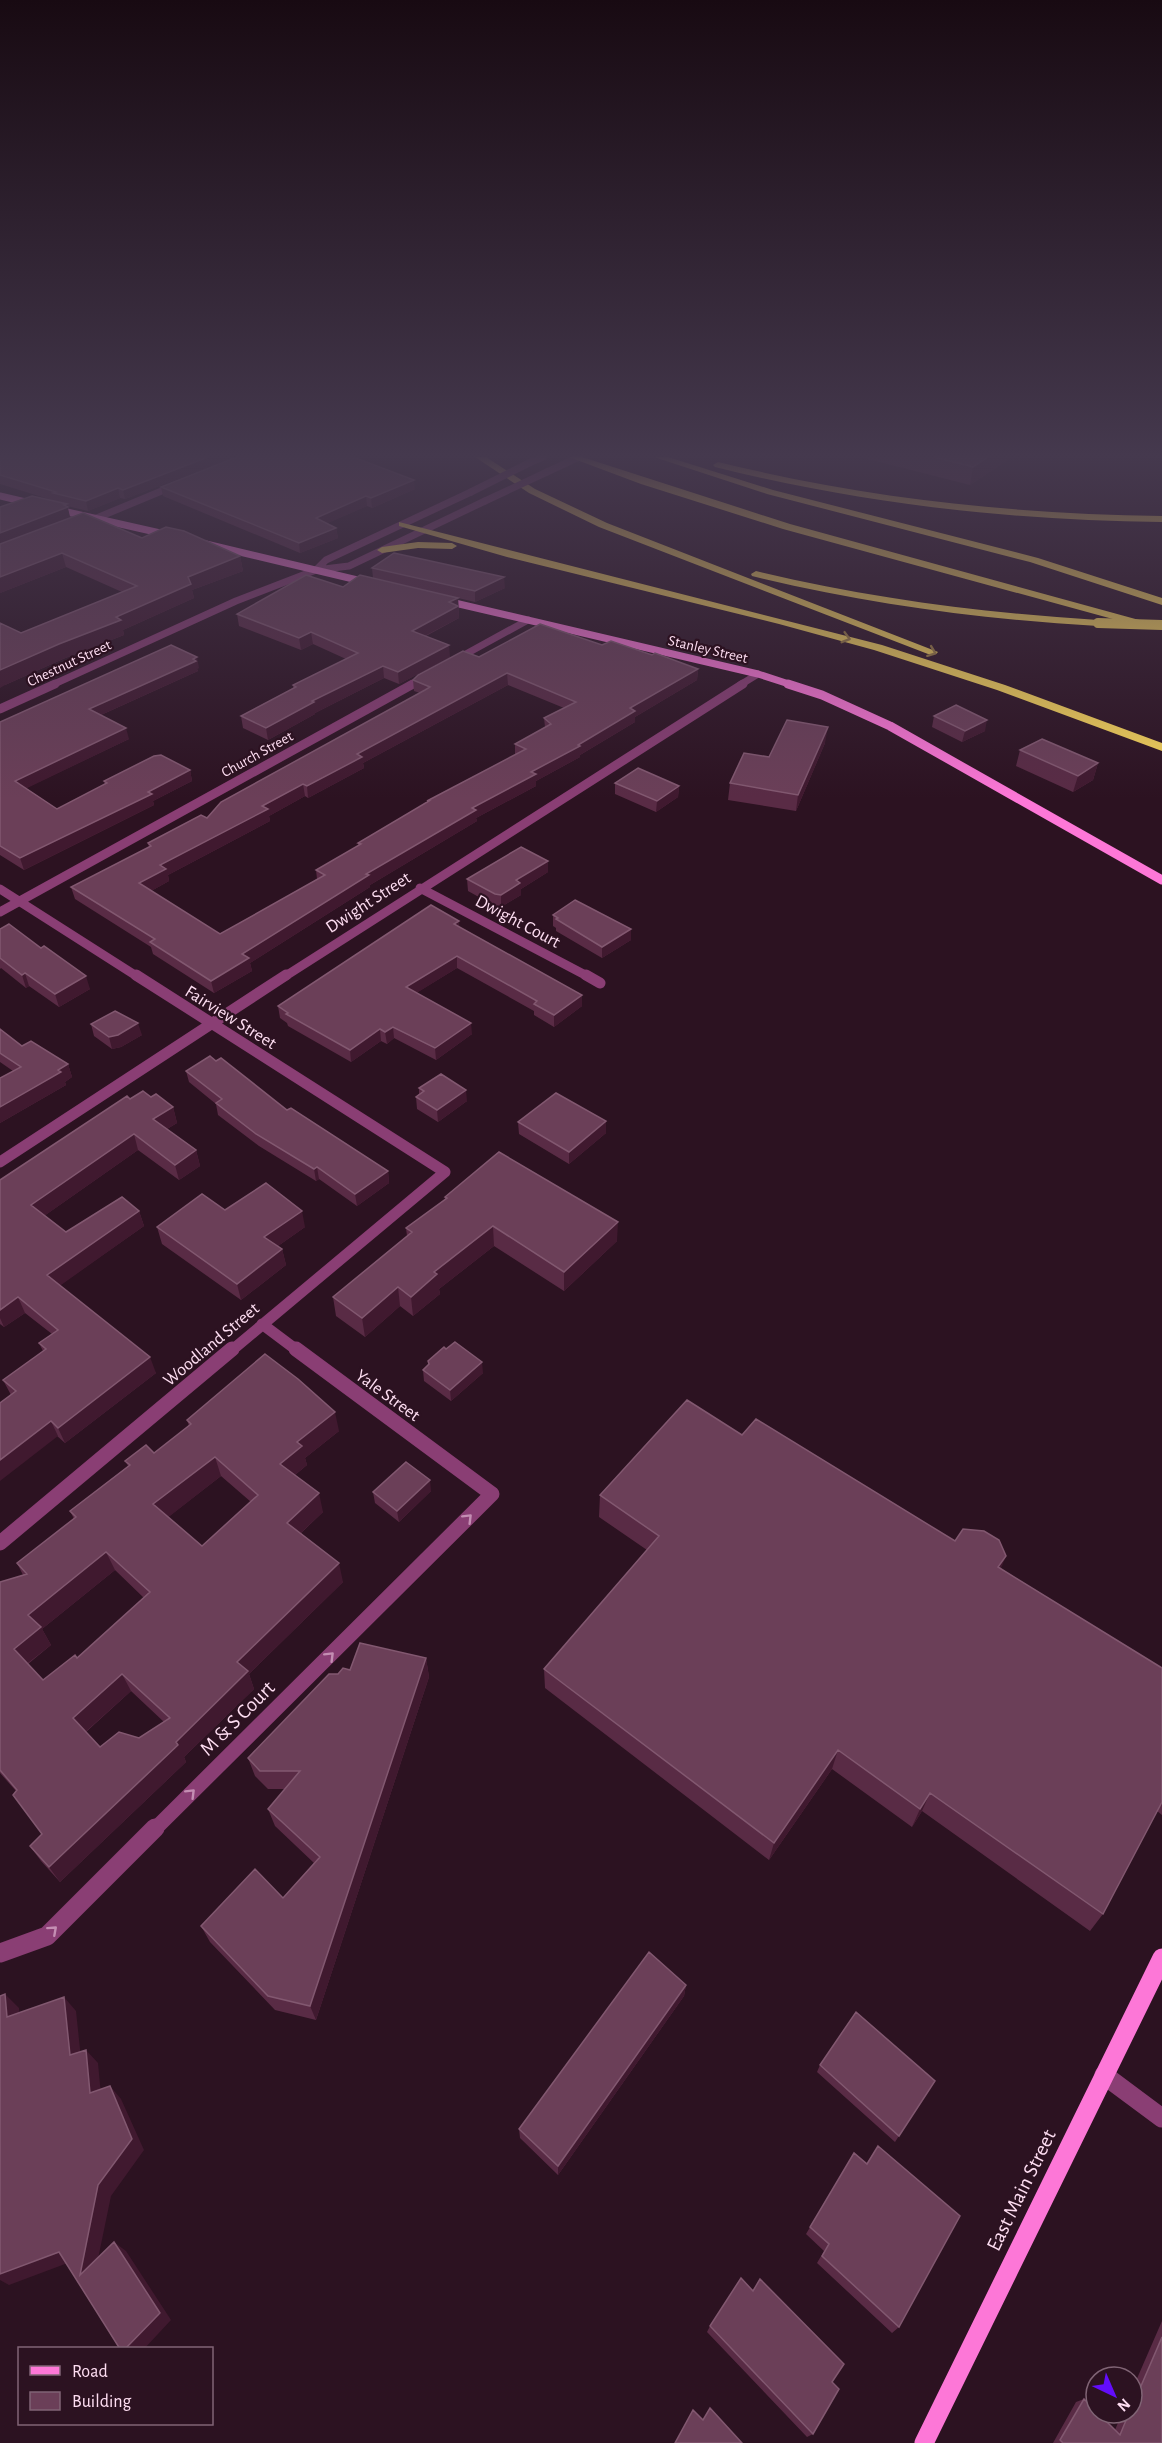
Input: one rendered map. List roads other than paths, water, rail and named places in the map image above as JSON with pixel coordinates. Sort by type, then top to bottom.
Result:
[{"type":"highway","points":[[572,571],[858,642],[971,677],[1162,747]]},
{"type":"highway","points":[[721,571],[1011,683],[1162,747]]},
{"type":"highway","points":[[745,571],[873,600],[971,614],[1162,625]]},
{"type":"highway","points":[[951,571],[1162,630]]},
{"type":"highway","points":[[1068,571],[1162,602]]},
{"type":"main road","points":[[320,571],[378,585]]},
{"type":"main road","name":"Stanley Street","points":[[438,599],[758,674],[822,695],[872,717],[1162,880]]},
{"type":"main road","name":"East Main Street","points":[[924,2443],[1162,1958]]},
{"type":"street","name":"Chestnut Street","points":[[0,709],[219,609],[313,571]]},
{"type":"street","points":[[449,664],[528,620]]},
{"type":"street","name":"Church Street","points":[[0,912],[438,670]]},
{"type":"street","name":"Dwight Street","points":[[0,1161],[420,888],[758,674]]},
{"type":"street","name":"Dwight Court","points":[[420,888],[600,983]]},
{"type":"street","name":"Fairview Street","points":[[0,889],[445,1172]]},
{"type":"street","name":"Woodland Street","points":[[0,1543],[445,1172]]},
{"type":"street","name":"Yale Street","points":[[262,1324],[492,1494]]},
{"type":"street","name":"M & S Court","points":[[0,1953],[47,1936],[492,1494]]},
{"type":"street","points":[[1104,2075],[1162,2118]]}]
